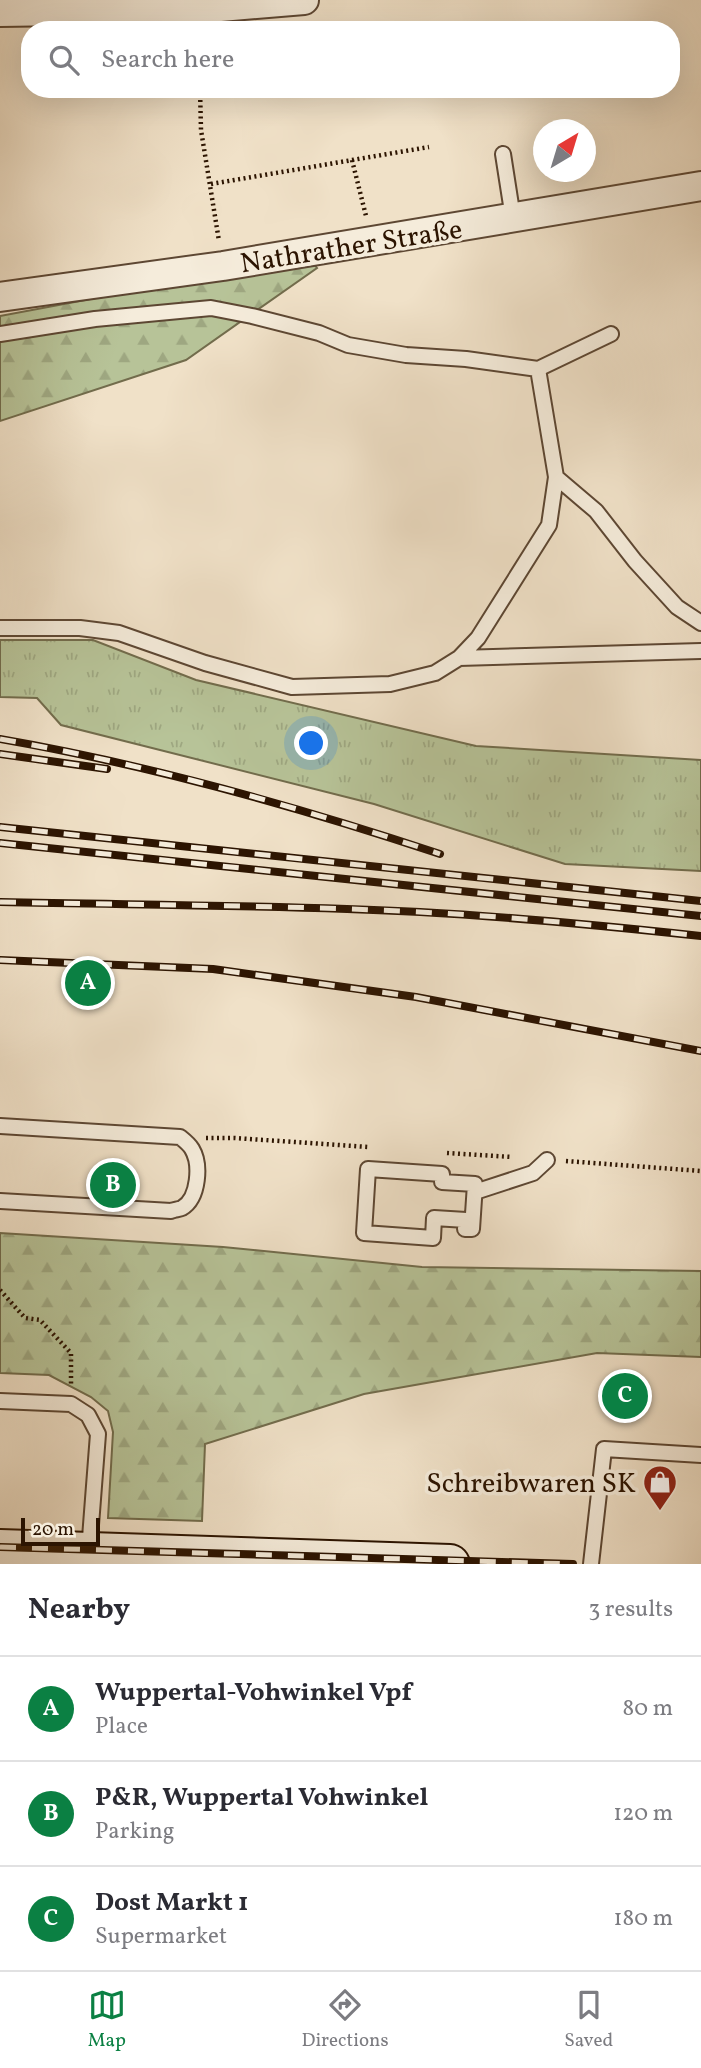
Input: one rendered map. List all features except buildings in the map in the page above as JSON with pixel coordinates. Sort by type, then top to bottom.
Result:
[{"type":"main road","points":[[13,1555],[89,1552],[450,1564]]},
{"type":"street","points":[[0,12],[197,9],[304,0]]},
{"type":"street","name":"Nathrather Straße","points":[[0,297],[223,266],[701,186]]},
{"type":"lane","points":[[503,154],[513,218]]},
{"type":"lane","points":[[0,334],[95,319],[211,308],[319,333],[348,345],[406,355],[466,359],[538,369],[611,334]]},
{"type":"lane","points":[[0,628],[80,628],[119,633],[205,663],[292,687],[390,684],[435,673],[459,658],[478,638],[549,525],[556,477],[538,369]]},
{"type":"lane","points":[[556,477],[596,511],[635,561],[677,607],[701,623]]},
{"type":"lane","points":[[459,658],[701,651]]},
{"type":"lane","points":[[0,1126],[180,1137],[194,1151],[197,1164],[194,1193],[189,1202],[171,1211],[0,1201]]},
{"type":"lane","points":[[475,1192],[533,1172],[547,1160]]},
{"type":"lane","points":[[368,1169],[442,1174],[442,1182],[475,1184],[475,1192],[472,1229],[465,1229],[466,1220],[434,1218],[433,1238],[364,1233],[368,1169]]},
{"type":"lane","points":[[0,1401],[71,1404],[88,1415],[98,1434],[89,1552]]},
{"type":"lane","points":[[591,1564],[604,1449],[701,1455]]},
{"type":"path","points":[[200,98],[201,131],[223,266]]},
{"type":"path","points":[[211,184],[429,147]]},
{"type":"path","points":[[352,160],[372,241]]},
{"type":"path","points":[[0,1290],[25,1318],[40,1320],[71,1353],[71,1404]]},
{"type":"green space","points":[[309,258],[317,268],[186,360],[0,421],[0,316]]},
{"type":"green space","points":[[0,640],[93,640],[196,680],[476,746],[701,760],[701,871],[565,864],[374,804],[61,725],[37,698],[0,697]]},
{"type":"green space","points":[[0,1233],[223,1247],[422,1267],[701,1271],[701,1357],[597,1353],[364,1394],[205,1444],[202,1521],[108,1518],[113,1432],[108,1411],[91,1397],[49,1375],[0,1373]]},
{"type":"railway","points":[[0,739],[112,761],[222,788],[332,819],[440,854]]},
{"type":"railway","points":[[0,754],[107,769]]},
{"type":"railway","points":[[0,827],[701,901]]},
{"type":"railway","points":[[0,843],[701,916]]},
{"type":"railway","points":[[0,902],[420,912],[701,936]]},
{"type":"railway","points":[[0,960],[213,969],[416,997],[701,1051]]},
{"type":"railway","points":[[0,1547],[573,1564]]},
{"type":"place","name":"Wuppertal-Vohwinkel Vpf","points":[[88,983]]},
{"type":"place","name":"P&R, Wuppertal Vohwinkel","points":[[113,1185]]},
{"type":"place","name":"Dost Markt 1","points":[[625,1396]]},
{"type":"place","name":"Schreibwaren SK","points":[[660,1512]]}]
